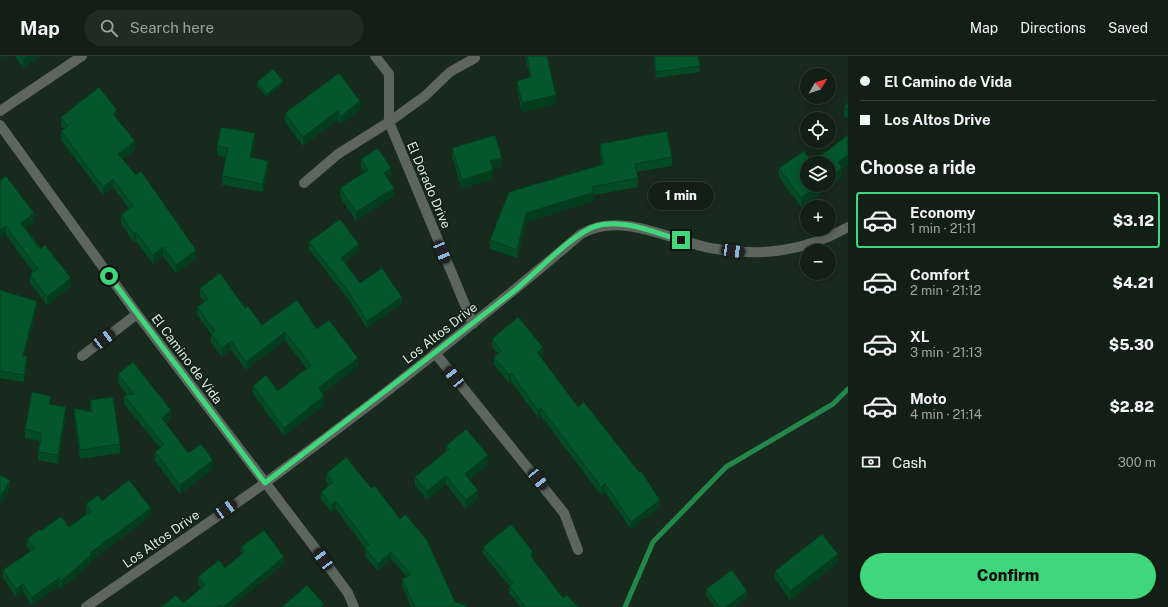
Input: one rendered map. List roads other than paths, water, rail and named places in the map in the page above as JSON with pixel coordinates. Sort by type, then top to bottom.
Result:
[{"type":"street","points":[[0,111],[82,56]]},
{"type":"street","name":"El Dorado Drive","points":[[375,56],[389,74],[388,122],[472,324]]},
{"type":"street","points":[[304,183],[338,154],[426,96],[450,72],[475,58]]},
{"type":"street","name":"El Camino de Vida","points":[[0,125],[137,314],[348,594],[354,607]]},
{"type":"street","name":"Los Altos Drive","points":[[86,607],[265,483],[516,290],[581,234],[597,226],[625,225],[710,248],[752,252],[789,250],[808,245],[848,226]]},
{"type":"street","points":[[82,356],[137,314]]},
{"type":"street","points":[[435,353],[564,513],[578,550]]},
{"type":"waterway","points":[[625,607],[653,542],[726,467],[833,404],[848,389]]}]
